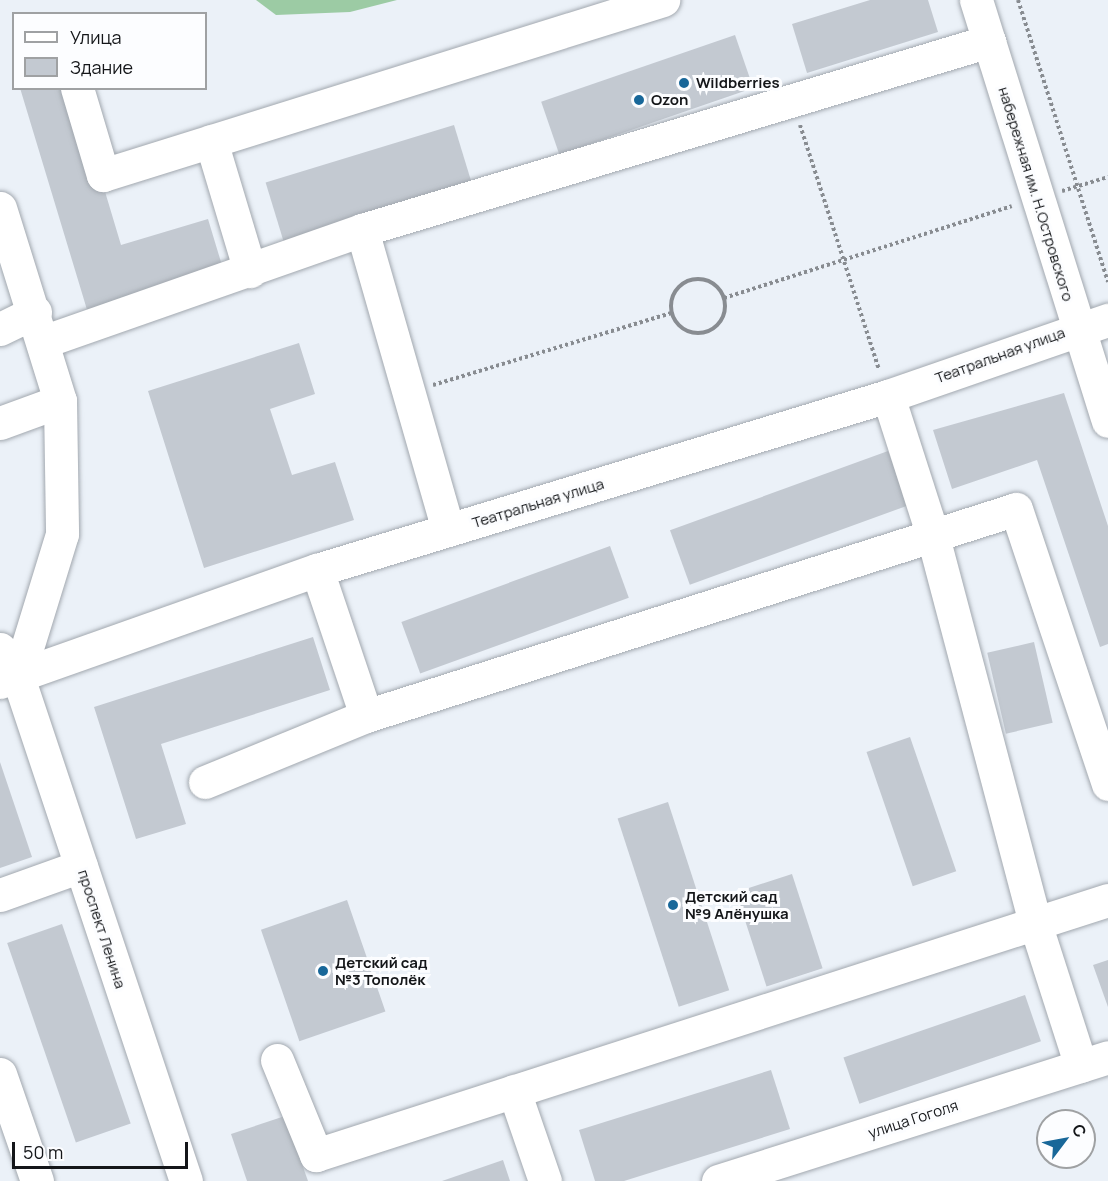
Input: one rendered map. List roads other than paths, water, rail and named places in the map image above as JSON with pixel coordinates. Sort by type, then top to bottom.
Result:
[{"type":"street","points":[[78,90],[103,175],[663,0]]},
{"type":"street","name":"набережная им. Н.Островского","points":[[976,0],[1108,421]]},
{"type":"street","points":[[0,329],[40,326],[250,271],[362,230],[989,41]]},
{"type":"street","points":[[211,141],[250,271]]},
{"type":"street","points":[[0,208],[40,326],[60,401],[62,534],[9,679]]},
{"type":"street","points":[[362,230],[448,530]]},
{"type":"street","name":"Театральная улица","points":[[9,679],[317,570],[888,396],[1077,327],[1108,320]]},
{"type":"street","points":[[888,396],[932,533],[1035,923],[1094,1061]]},
{"type":"street","points":[[0,423],[60,401]]},
{"type":"street","points":[[205,782],[366,716],[932,533],[1016,509],[1108,784]]},
{"type":"street","points":[[317,570],[366,716]]},
{"type":"street","name":"проспект Ленина","points":[[0,649],[9,679],[81,866],[186,1181]]},
{"type":"street","points":[[0,895],[81,866]]},
{"type":"street","points":[[277,1060],[316,1155],[1108,900]]},
{"type":"street","name":"улица Гоголя","points":[[718,1181],[1094,1061]]},
{"type":"street","points":[[0,1074],[37,1181]]},
{"type":"street","points":[[514,1091],[545,1181]]},
{"type":"place","name":"Wildberries","points":[[684,83]]},
{"type":"place","name":"Ozon","points":[[639,100]]},
{"type":"place","name":"Детский сад №9 Алёнушка","points":[[673,905]]},
{"type":"place","name":"Детский сад №3 Тополёк","points":[[323,971]]}]
